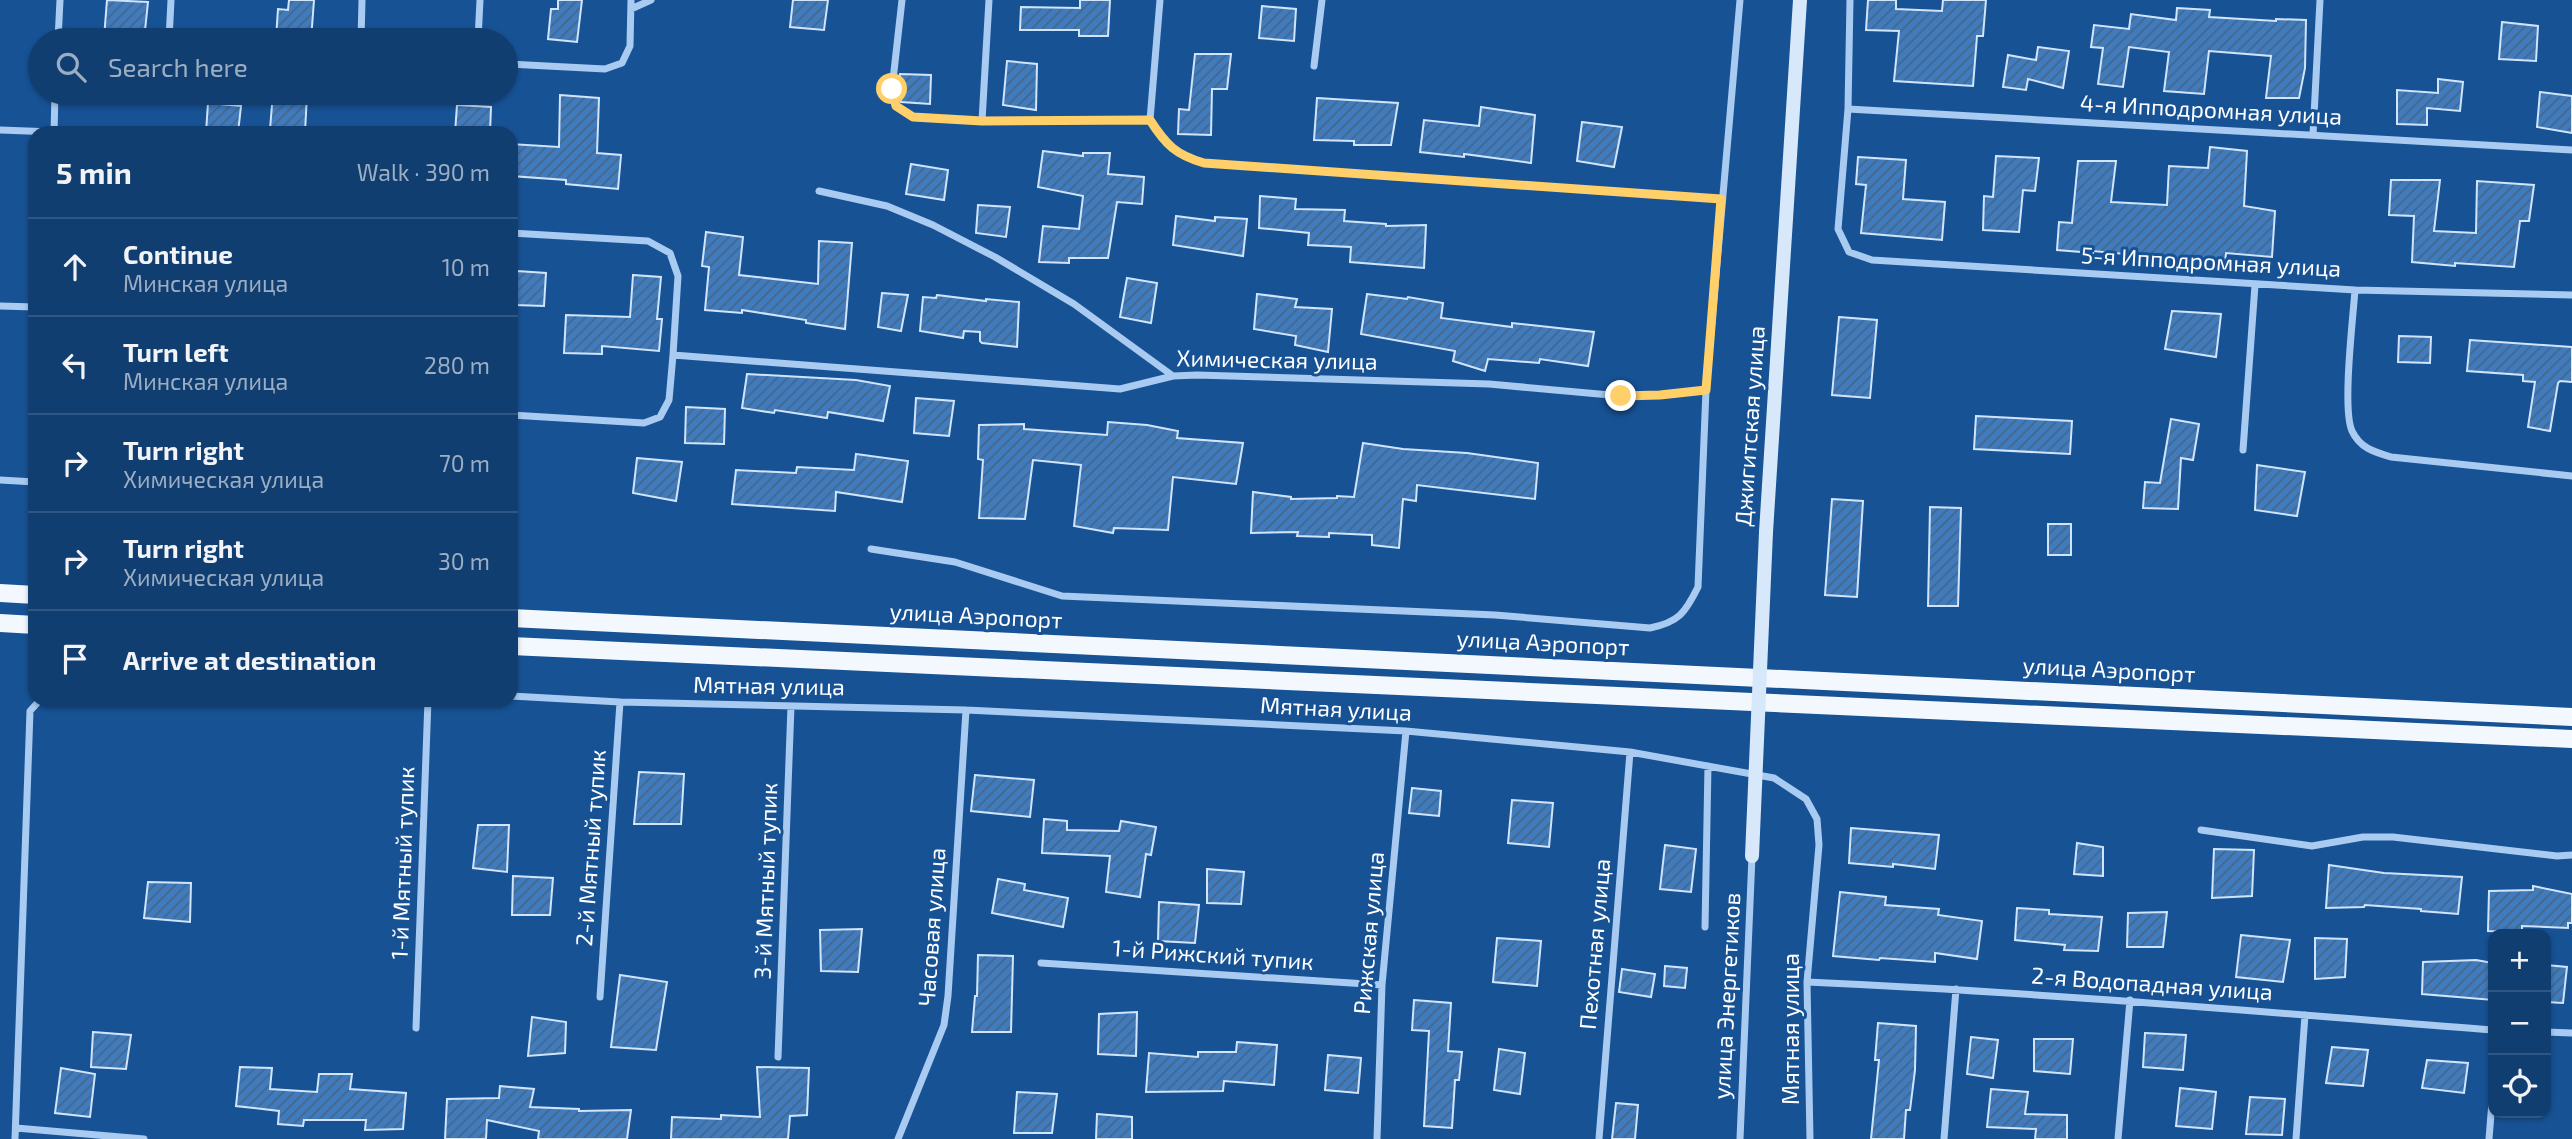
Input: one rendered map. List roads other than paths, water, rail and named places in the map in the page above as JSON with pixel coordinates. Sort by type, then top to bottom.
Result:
[{"type":"main road","points":[[0,593],[28,595]]},
{"type":"main road","name":"улица Аэропорт","points":[[518,618],[2572,717]]},
{"type":"main road","points":[[0,623],[28,625]]},
{"type":"main road","name":"улица Аэропорт","points":[[518,646],[2572,739]]},
{"type":"street","points":[[59,28],[60,0]]},
{"type":"street","points":[[170,28],[171,0]]},
{"type":"street","points":[[361,28],[362,0]]},
{"type":"street","points":[[479,28],[480,0]]},
{"type":"street","points":[[518,65],[605,69],[622,63],[630,46],[631,0]]},
{"type":"street","points":[[631,9],[651,0]]},
{"type":"street","points":[[902,0],[892,89],[896,106],[913,117],[982,121],[1150,120]]},
{"type":"street","points":[[982,121],[989,0]]},
{"type":"street","points":[[1160,0],[1150,120],[1163,140],[1183,157],[1204,163],[1721,199]]},
{"type":"street","points":[[1314,66],[1322,0]]},
{"type":"street","points":[[871,549],[955,562],[1062,596],[1495,615],[1650,628],[1669,624],[1686,611],[1698,587],[1706,390],[1740,0]]},
{"type":"street","name":"Джигитская улица","points":[[1752,856],[1766,532],[1800,0]]},
{"type":"street","points":[[1848,109],[1850,0]]},
{"type":"street","points":[[2313,135],[2320,0]]},
{"type":"street","points":[[54,126],[55,105]]},
{"type":"street","name":"4-я Ипподромная улица","points":[[1848,109],[2572,150]]},
{"type":"street","name":"5-я Ипподромная улица","points":[[1848,109],[1838,229],[1849,252],[1872,260],[2255,285],[2572,295]]},
{"type":"street","points":[[0,130],[28,131]]},
{"type":"street","points":[[819,191],[887,206],[933,225],[995,257],[1073,304],[1172,376]]},
{"type":"street","points":[[518,233],[648,241],[670,253],[678,276],[670,400],[660,417],[644,422],[518,415]]},
{"type":"street","points":[[2243,450],[2255,285]]},
{"type":"street","points":[[2355,290],[2348,405],[2352,430],[2367,450],[2390,457],[2572,476]]},
{"type":"street","points":[[0,306],[28,307]]},
{"type":"street","name":"Химическая улица","points":[[673,355],[1120,390],[1172,376],[1197,375],[1489,384],[1621,396],[1706,390]]},
{"type":"street","points":[[0,480],[28,482]]},
{"type":"street","name":"Мятная улица","points":[[518,696],[620,702],[965,710],[1406,731],[1630,752],[1774,778],[1806,799],[1817,819],[1819,845],[1807,982],[1810,1139]]},
{"type":"street","name":"2-й Мятный тупик","points":[[600,997],[620,702]]},
{"type":"street","name":"3-й Мятный тупик","points":[[778,1057],[791,705]]},
{"type":"street","points":[[15,1139],[30,711],[34,707]]},
{"type":"street","name":"1-й Мятный тупик","points":[[416,1028],[428,707]]},
{"type":"street","name":"Часовая улица","points":[[898,1139],[944,1025],[965,710]]},
{"type":"street","name":"Рижская улица","points":[[1377,1139],[1382,985],[1406,731]]},
{"type":"street","name":"Пехотная улица","points":[[1599,1139],[1630,752]]},
{"type":"street","points":[[1704,927],[1708,766]]},
{"type":"street","points":[[2201,830],[2312,846],[2363,837],[2393,837],[2557,856],[2572,855]]},
{"type":"street","name":"улица Энергетиков","points":[[1740,1139],[1752,856]]},
{"type":"street","name":"1-й Рижский тупик","points":[[1041,963],[1382,985]]},
{"type":"street","name":"2-я Водопадная улица","points":[[1807,982],[2130,1000],[2488,1030]]},
{"type":"street","points":[[1944,1139],[1956,989]]},
{"type":"street","points":[[2118,1139],[2130,1000]]},
{"type":"street","points":[[2295,1139],[2305,1015]]},
{"type":"street","points":[[2551,1032],[2572,1033]]},
{"type":"street","points":[[2489,1139],[2491,1118]]},
{"type":"street","points":[[16,1128],[144,1139]]}]
